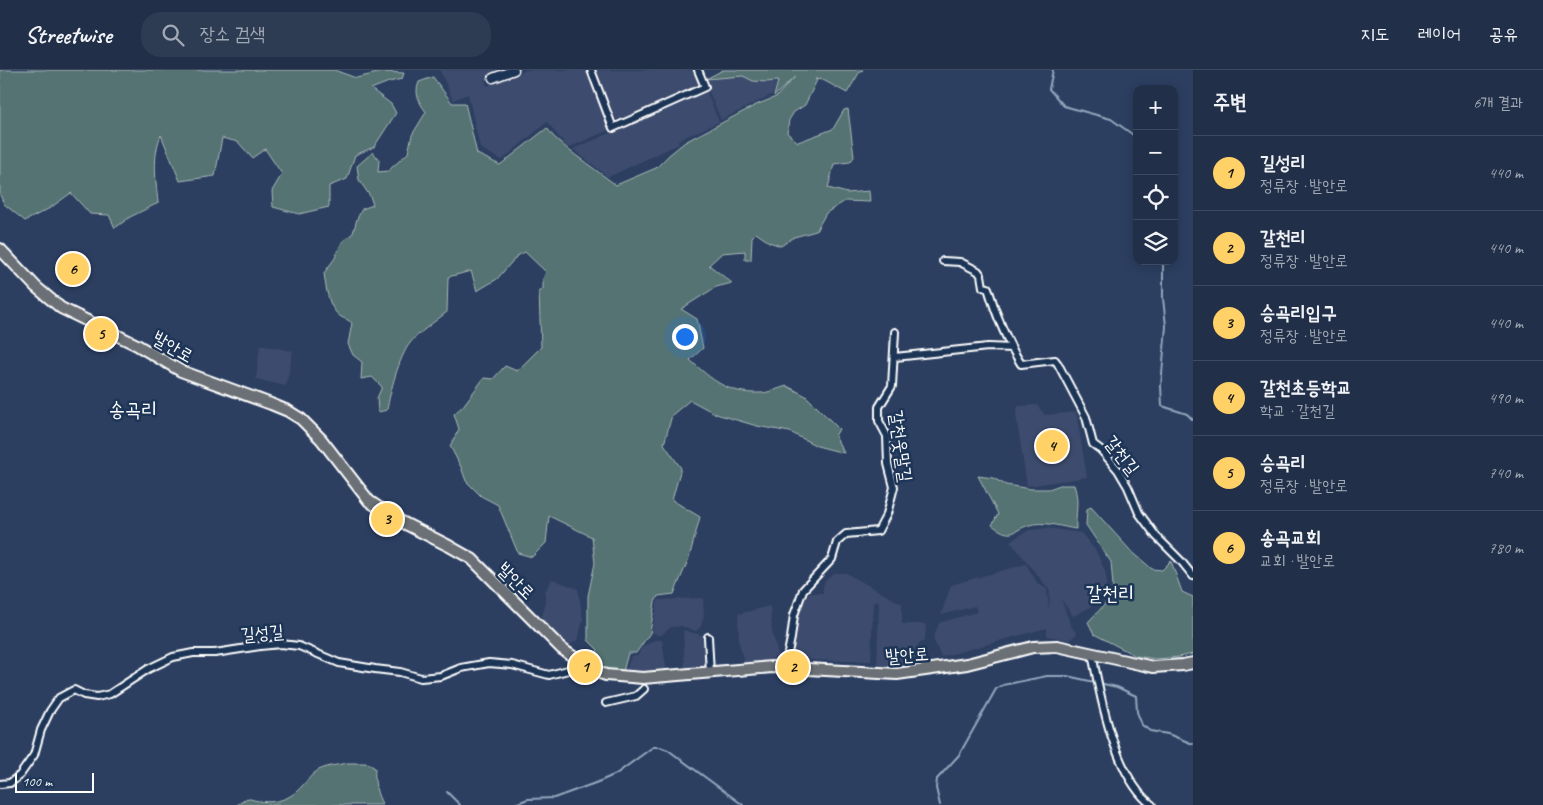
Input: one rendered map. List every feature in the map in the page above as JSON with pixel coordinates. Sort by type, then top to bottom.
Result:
[{"type":"main road","name":"발안로","points":[[0,249],[36,287],[61,308],[137,345],[180,371],[271,404],[301,419],[321,439],[369,501],[394,518],[472,559],[562,649],[594,671],[606,675],[643,678],[772,667],[897,674],[967,664],[1033,646],[1057,646],[1153,667],[1193,663]]},
{"type":"street","points":[[493,78],[514,70]]},
{"type":"street","points":[[591,70],[613,128],[705,87],[698,70]]},
{"type":"street","name":"갈천길","points":[[943,261],[960,262],[978,270],[983,287],[988,288],[996,316],[1021,364],[1055,360],[1086,417],[1093,444],[1101,450],[1118,470],[1140,513],[1156,536],[1181,561],[1192,576]]},
{"type":"street","name":"갈천웃말길","points":[[785,668],[794,615],[803,590],[832,559],[837,542],[846,534],[878,531],[888,514],[894,487],[888,464],[887,436],[879,421],[878,407],[892,386],[895,332]]},
{"type":"street","points":[[894,357],[988,347],[1012,348]]},
{"type":"street","points":[[708,637],[710,672]]},
{"type":"street","name":"길성길","points":[[0,784],[10,783],[20,775],[34,755],[50,711],[59,698],[74,690],[84,695],[97,697],[110,694],[148,668],[172,656],[193,653],[214,654],[281,644],[299,646],[339,662],[400,672],[421,678],[441,676],[461,668],[489,663],[512,665],[549,675],[568,670],[575,666],[579,660]]},
{"type":"street","points":[[1092,653],[1104,712],[1127,776],[1152,805]]},
{"type":"street","points":[[606,702],[636,696],[644,688]]},
{"type":"shaded area","points":[[440,70],[506,70],[484,79],[487,86],[527,70],[589,70],[611,129],[568,148],[547,122],[502,160],[480,148],[468,94],[453,100]]},
{"type":"shaded area","points":[[596,70],[694,70],[700,85],[697,90],[622,121],[615,118]]},
{"type":"shaded area","points":[[744,76],[752,81],[776,83],[773,94],[721,120],[704,80]]},
{"type":"shaded area","points":[[707,92],[719,122],[678,140],[679,144],[608,177],[573,149]]},
{"type":"shaded area","points":[[260,345],[293,351],[286,386],[256,379]]},
{"type":"shaded area","points":[[1037,405],[1045,415],[1076,412],[1087,477],[1027,486],[1016,415],[1018,406]]},
{"type":"shaded area","points":[[1048,528],[1081,533],[1096,551],[1105,571],[1107,582],[1104,592],[1089,608],[1073,616],[1061,599],[1071,626],[1077,634],[1069,640],[1047,636],[1047,628],[941,657],[933,639],[939,623],[977,612],[975,606],[941,615],[951,585],[1026,564],[1038,584],[1047,589],[1049,610],[1050,591],[1010,541],[1029,530]]},
{"type":"shaded area","points":[[835,573],[846,573],[902,604],[902,624],[926,624],[925,641],[918,644],[917,669],[877,668],[879,603],[876,600],[873,603],[871,661],[789,660],[799,611],[809,593],[823,593],[823,586],[826,580]]},
{"type":"shaded area","points":[[552,579],[578,589],[583,620],[579,636],[576,641],[563,647],[540,623],[545,606],[545,591]]},
{"type":"shaded area","points":[[703,598],[704,615],[701,626],[696,631],[682,626],[671,627],[660,636],[652,632],[658,600]]},
{"type":"shaded area","points":[[770,606],[772,631],[780,662],[745,665],[739,643],[738,614]]},
{"type":"shaded area","points":[[683,630],[705,636],[705,669],[685,671]]},
{"type":"shaded area","points":[[655,640],[662,640],[667,673],[625,674],[631,656],[638,655],[642,647]]},
{"type":"green space","points":[[0,70],[334,70],[356,78],[382,72],[404,73],[402,79],[371,89],[391,104],[396,113],[374,147],[355,155],[347,179],[329,186],[329,207],[299,214],[273,207],[272,191],[282,174],[265,149],[252,158],[238,142],[222,138],[215,176],[180,181],[161,135],[156,151],[158,203],[130,217],[115,228],[109,215],[90,214],[71,193],[50,208],[25,221],[4,204],[0,195]]},
{"type":"green space","points":[[723,70],[863,70],[859,73],[847,93],[823,80],[815,79],[817,80],[805,105],[794,112],[789,120],[787,133],[798,142],[833,129],[844,110],[848,109],[854,157],[850,162],[834,164],[828,188],[847,193],[869,191],[870,202],[845,201],[826,213],[816,231],[794,237],[781,246],[769,242],[756,233],[752,237],[751,260],[745,260],[745,251],[722,253],[709,265],[732,283],[716,287],[681,309],[697,319],[703,348],[690,360],[713,379],[739,391],[763,393],[787,386],[806,396],[839,429],[835,436],[844,453],[817,446],[790,432],[757,426],[716,414],[690,400],[672,415],[664,444],[681,468],[672,500],[700,517],[689,558],[674,594],[658,596],[655,602],[650,633],[636,653],[628,653],[623,672],[610,671],[590,661],[598,650],[588,640],[588,596],[595,563],[592,537],[549,516],[546,543],[532,557],[518,553],[498,505],[481,496],[466,481],[450,446],[459,429],[454,414],[463,406],[484,378],[493,379],[505,366],[517,371],[541,347],[539,292],[543,289],[543,279],[546,272],[525,252],[517,256],[497,279],[477,291],[471,271],[448,277],[447,312],[410,343],[399,366],[387,410],[378,412],[377,398],[382,387],[372,377],[361,379],[362,362],[353,355],[348,344],[352,323],[341,317],[330,303],[324,273],[335,258],[342,242],[353,233],[362,209],[373,205],[370,196],[359,180],[357,166],[373,152],[379,160],[378,172],[388,171],[408,153],[412,135],[426,112],[418,98],[419,82],[433,77],[452,103],[465,103],[477,154],[500,165],[547,128],[570,151],[616,185],[656,168],[685,142],[756,105],[776,97],[795,77],[774,96],[778,81],[753,81],[743,76],[706,79]]},
{"type":"green space","points":[[978,476],[993,478],[1006,485],[1031,489],[1049,489],[1060,485],[1074,485],[1077,502],[1076,529],[1050,524],[1034,524],[1005,533],[992,525],[998,514]]},
{"type":"green space","points":[[1091,507],[1129,549],[1152,569],[1162,570],[1171,561],[1182,592],[1193,597],[1193,654],[1156,659],[1136,656],[1094,634],[1088,622],[1111,598],[1113,586],[1111,562],[1086,525],[1087,509]]},
{"type":"green space","points":[[347,763],[367,763],[375,768],[376,787],[383,805],[237,805],[247,798],[270,802],[284,799],[297,791],[320,769]]},
{"type":"waterway","points":[[1053,70],[1049,89],[1064,106],[1111,119],[1133,135]]},
{"type":"waterway","points":[[1163,265],[1163,298],[1166,326],[1161,386],[1162,406],[1187,414],[1193,420]]},
{"type":"waterway","points":[[940,805],[936,788],[937,779],[959,755],[996,689],[1003,685],[1047,676],[1067,676],[1117,687],[1136,696],[1137,712],[1142,725],[1150,731],[1168,734],[1193,744]]},
{"type":"waterway","points":[[512,805],[528,799],[554,798],[598,782],[616,774],[653,747],[668,750],[743,805]]},
{"type":"waterway","points":[[447,792],[460,805]]},
{"type":"place","name":"송곡교회","points":[[73,269]]},
{"type":"place","name":"승곡리","points":[[101,334]]},
{"type":"place","name":"갈천초등학교","points":[[1052,446]]},
{"type":"place","name":"승곡리입구","points":[[387,519]]},
{"type":"place","name":"길성리","points":[[585,667]]},
{"type":"place","name":"갈천리","points":[[793,667]]},
{"type":"district","name":"송곡리","points":[[133,409]]},
{"type":"district","name":"갈천리","points":[[1110,593]]}]
